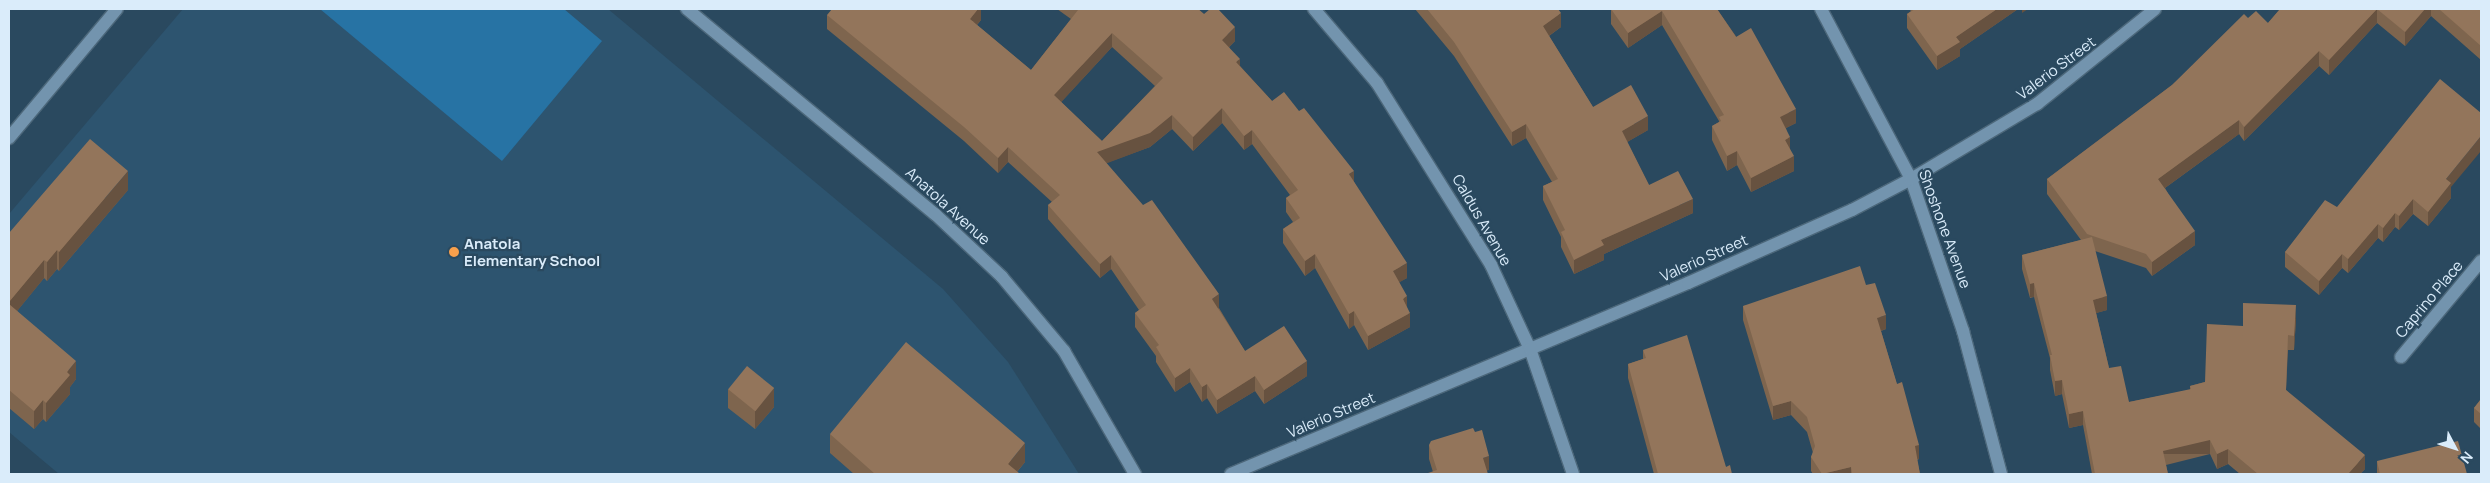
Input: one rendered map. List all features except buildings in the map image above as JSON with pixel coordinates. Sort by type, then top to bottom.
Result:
[{"type":"street","points":[[9,138],[117,9]]},
{"type":"street","name":"Anatola Avenue","points":[[688,9],[935,214],[1002,278],[1064,352],[1135,474]]},
{"type":"street","name":"Caldus Avenue","points":[[1314,9],[1377,83],[1491,264],[1530,349],[1573,474]]},
{"type":"street","name":"Shoshone Avenue","points":[[1821,9],[1911,180],[1963,330],[2001,474]]},
{"type":"street","name":"Valerio Street","points":[[1232,474],[1698,279],[1852,210],[1911,180],[2037,104],[2155,9]]},
{"type":"street","name":"Caprino Place","points":[[2401,357],[2481,261]]},
{"type":"shaded area","name":"Anatola Elementary School","points":[[183,9],[608,9],[943,289],[1008,362],[1079,474],[59,474],[9,432],[9,214]]},
{"type":"shaded area","points":[[320,9],[564,9],[602,41],[502,161]]},
{"type":"place","name":"Anatola Elementary School","points":[[454,252]]}]
